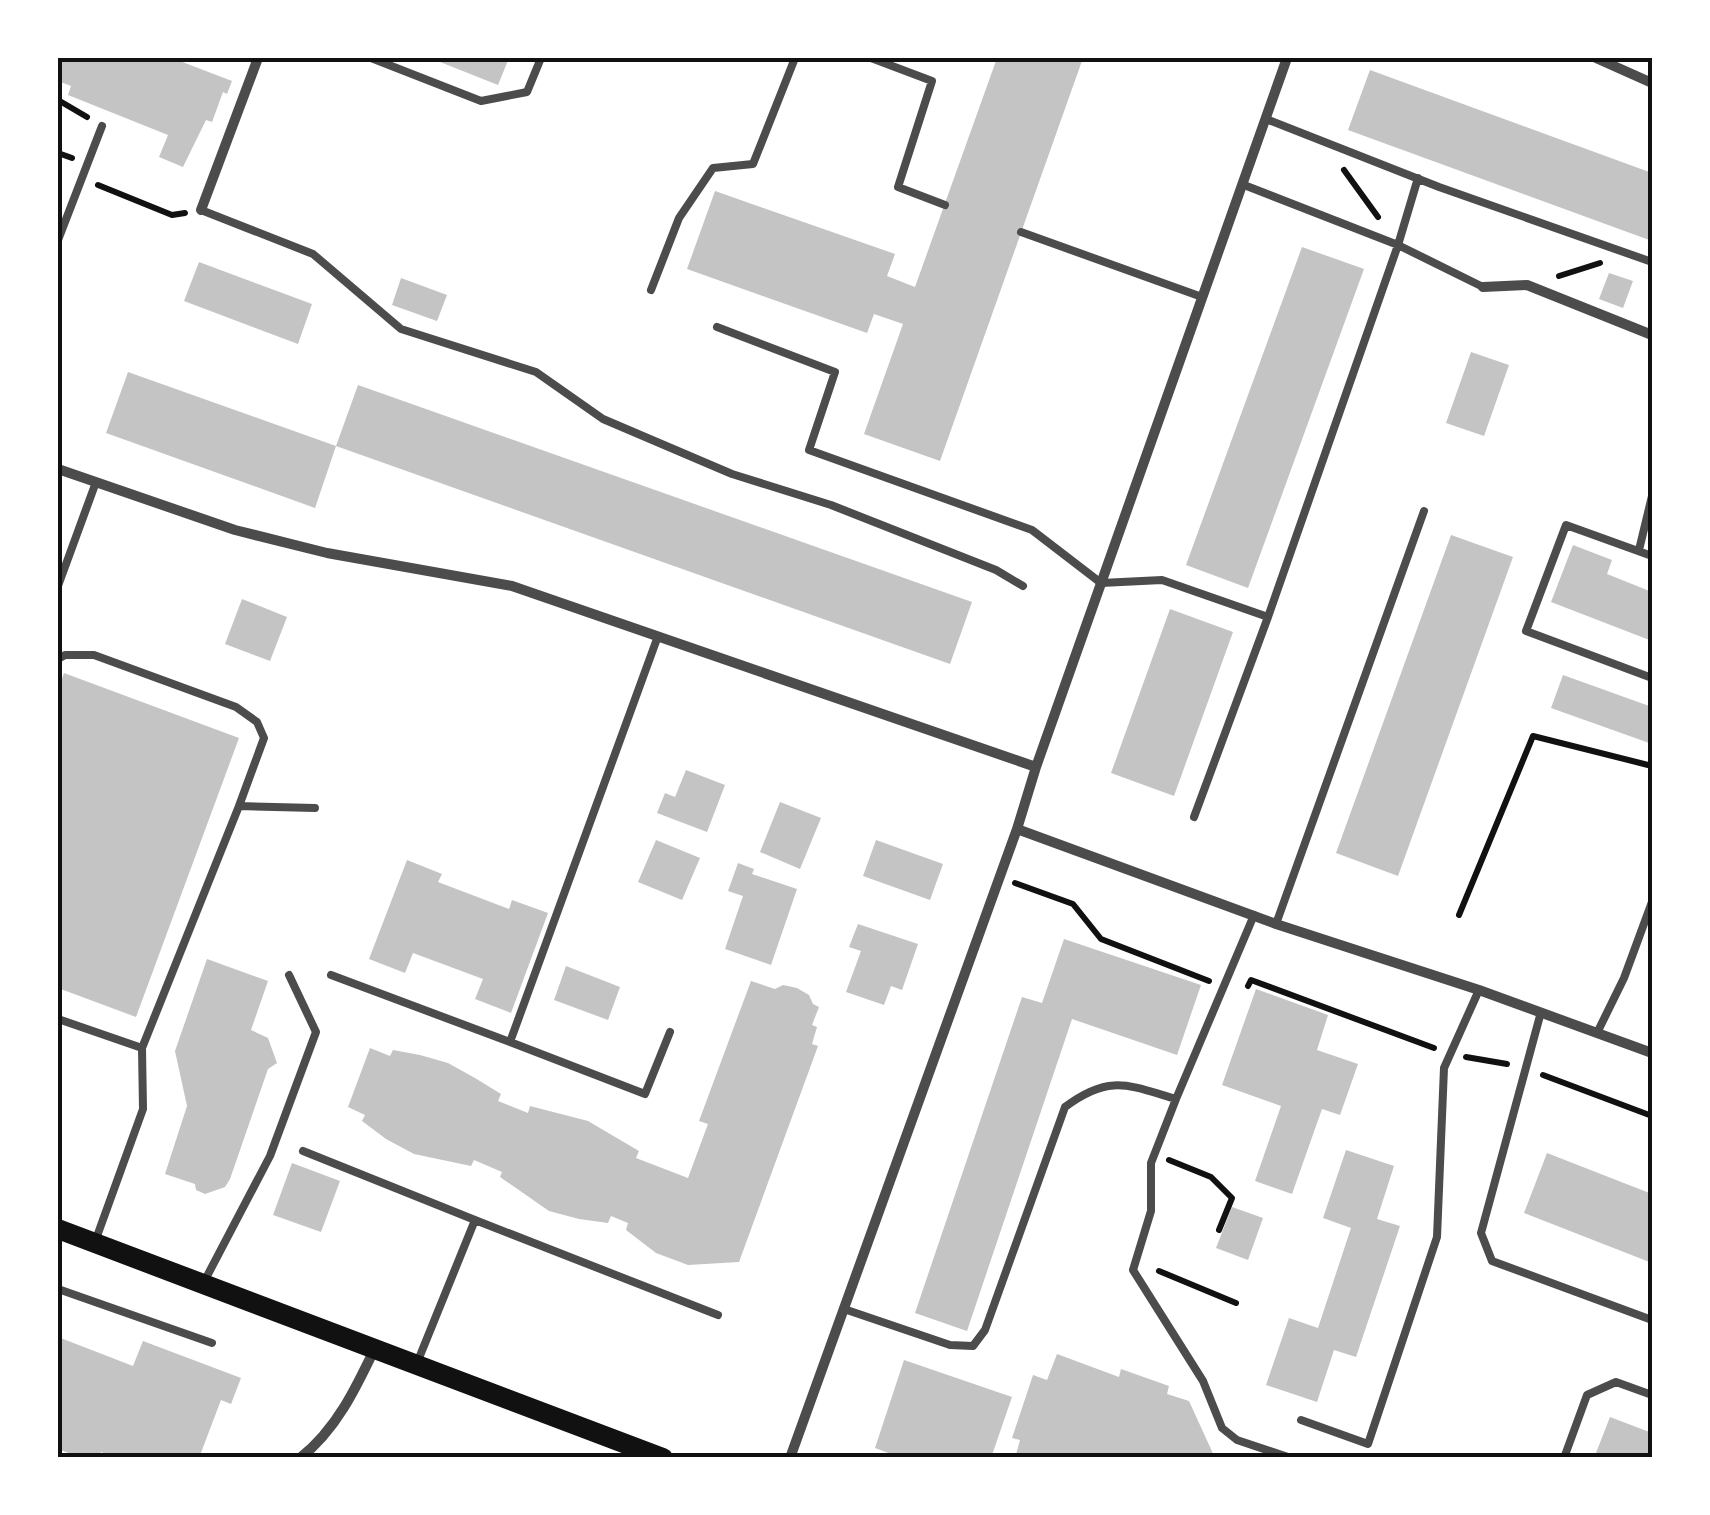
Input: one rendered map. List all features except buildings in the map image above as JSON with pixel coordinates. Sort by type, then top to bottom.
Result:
[{"type":"main road","points":[[58,1229],[663,1458]]},
{"type":"street","points":[[201,210],[258,58]]},
{"type":"street","points":[[790,1458],[1017,829],[1288,58]]},
{"type":"street","points":[[1596,58],[1652,82]]},
{"type":"street","points":[[1483,287],[1528,285],[1652,334]]},
{"type":"street","points":[[58,470],[234,530],[327,553],[512,586],[1036,767]]},
{"type":"street","points":[[1017,829],[1276,924],[1652,1052]]},
{"type":"street","points":[[300,1458],[316,1446],[352,1396],[375,1348]]},
{"type":"lane","points":[[371,58],[480,101],[527,92],[541,58]]},
{"type":"lane","points":[[651,290],[680,218],[713,168],[753,164],[795,58]]},
{"type":"lane","points":[[871,58],[932,81],[898,187],[944,205]]},
{"type":"lane","points":[[1266,119],[1652,262]]},
{"type":"lane","points":[[58,240],[102,126]]},
{"type":"lane","points":[[1194,817],[1268,617],[1418,178]]},
{"type":"lane","points":[[1244,185],[1398,245],[1483,287]]},
{"type":"lane","points":[[201,210],[313,254],[401,329],[536,372],[603,419],[732,474],[831,505],[996,570],[1024,586]]},
{"type":"lane","points":[[1021,232],[1202,297]]},
{"type":"lane","points":[[717,328],[835,372],[809,450],[1032,530],[1102,584],[1162,580],[1268,617]]},
{"type":"lane","points":[[58,586],[96,482]]},
{"type":"lane","points":[[1639,550],[1652,496]]},
{"type":"lane","points":[[1276,924],[1424,512]]},
{"type":"lane","points":[[1652,556],[1566,526],[1526,631],[1652,678]]},
{"type":"lane","points":[[510,1042],[658,636]]},
{"type":"lane","points":[[58,660],[65,655],[94,655],[236,707],[257,722],[264,738],[142,1048],[143,1109],[94,1243]]},
{"type":"lane","points":[[239,806],[315,808]]},
{"type":"lane","points":[[1598,1031],[1624,978],[1652,902]]},
{"type":"lane","points":[[1254,915],[1151,1163],[1152,1211],[1133,1270],[1202,1381],[1222,1428],[1237,1440],[1291,1458]]},
{"type":"lane","points":[[203,1284],[270,1156],[316,1032],[289,975]]},
{"type":"lane","points":[[331,975],[646,1094],[670,1032]]},
{"type":"lane","points":[[1301,1420],[1368,1444],[1437,1236],[1444,1068],[1478,990]]},
{"type":"lane","points":[[1541,1012],[1482,1234],[1492,1261],[1652,1320]]},
{"type":"lane","points":[[58,1019],[142,1048]]},
{"type":"lane","points":[[844,1310],[950,1345],[973,1346],[984,1330],[1065,1107],[1085,1092],[1122,1082],[1176,1099]]},
{"type":"lane","points":[[303,1150],[718,1316]]},
{"type":"lane","points":[[416,1364],[475,1220]]},
{"type":"lane","points":[[58,1289],[212,1343]]},
{"type":"lane","points":[[1564,1458],[1586,1395],[1616,1382],[1652,1396]]},
{"type":"path","points":[[58,100],[102,126]]},
{"type":"path","points":[[1322,141],[1398,245]]},
{"type":"path","points":[[83,179],[172,215],[201,210]]},
{"type":"path","points":[[1528,285],[1630,254]]},
{"type":"path","points":[[1459,915],[1533,736],[1652,766]]},
{"type":"path","points":[[1000,876],[1072,904],[1101,939],[1243,995],[1251,980],[1449,1054],[1525,1068],[1652,1116]]},
{"type":"path","points":[[1175,1143],[1167,1160],[1210,1177],[1232,1198],[1220,1230]]},
{"type":"path","points":[[1153,1258],[1162,1275],[1236,1303]]}]
